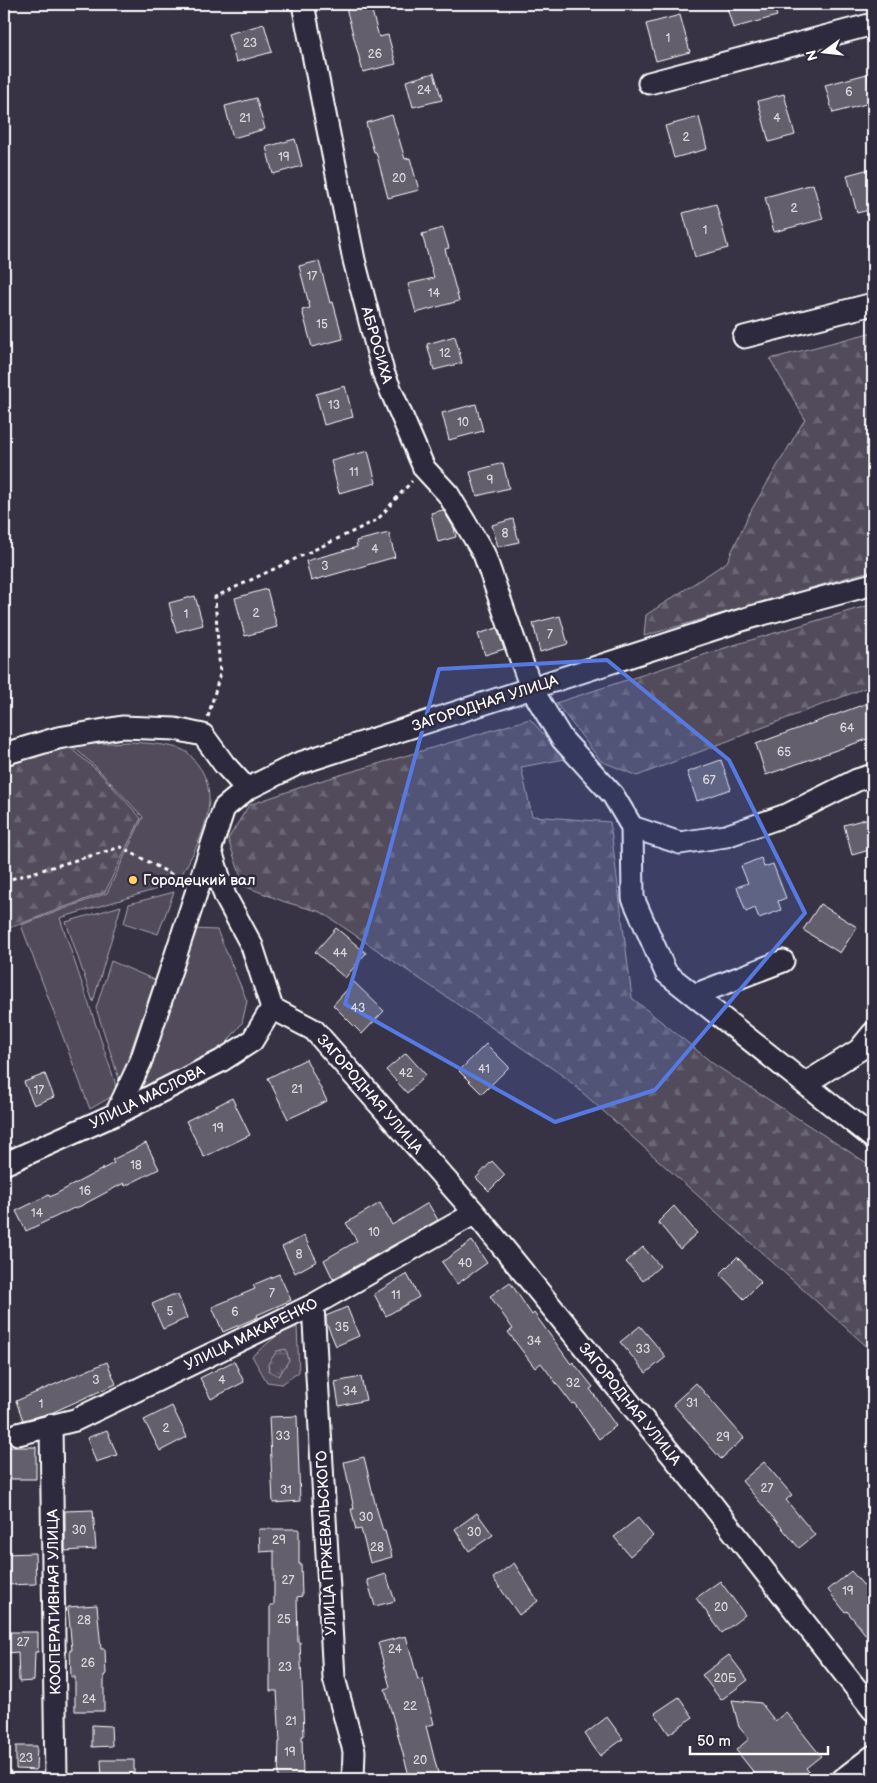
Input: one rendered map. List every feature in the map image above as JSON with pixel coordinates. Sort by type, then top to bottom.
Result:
[{"type":"street","name":"АБРОСИХА","points":[[303,4],[354,260],[383,372],[424,468],[448,494],[484,554],[531,688],[562,739],[613,795],[632,827]]},
{"type":"street","points":[[649,83],[873,24]]},
{"type":"street","points":[[744,337],[873,304]]},
{"type":"street","name":"ЗАГОРОДНАЯ УЛИЦА","points":[[116,1114],[141,1061],[224,808],[247,789],[297,764],[748,618],[873,584]]},
{"type":"street","points":[[4,754],[58,738],[122,727],[176,729],[203,735],[224,764],[247,789]]},
{"type":"street","points":[[873,775],[857,780],[789,814],[726,836],[680,843],[632,827],[633,898],[666,973],[806,1083],[864,1122],[873,1138]]},
{"type":"street","points":[[211,851],[225,896],[252,946],[272,1008]]},
{"type":"street","points":[[694,995],[783,961]]},
{"type":"street","name":"ЗАГОРОДНАЯ УЛИЦА","points":[[272,1008],[314,1030],[475,1213],[711,1503],[873,1710]]},
{"type":"street","name":"УЛИЦА МАСЛОВА","points":[[4,1164],[116,1114],[220,1061],[252,1041],[272,1008]]},
{"type":"street","points":[[806,1083],[859,1050],[873,1033]]},
{"type":"street","name":"УЛИЦА МАКАРЕНКО","points":[[18,1434],[75,1420],[313,1305],[475,1213]]},
{"type":"street","name":"УЛИЦА ПРЖЕВАЛЬСКОГО","points":[[313,1305],[334,1678],[354,1752],[353,1779]]},
{"type":"street","name":"КООПЕРАТИВНАЯ УЛИЦА","points":[[51,1425],[56,1779]]},
{"type":"street","points":[[843,1779],[873,1756]]},
{"type":"path","points":[[203,735],[220,674],[215,597],[376,520],[424,468]]},
{"type":"path","points":[[4,881],[121,847],[198,889]]},
{"type":"highlighted area","points":[[607,660],[729,760],[805,913],[655,1090],[555,1122],[345,1004],[380,886],[439,669]]},
{"type":"green space","points":[[873,332],[873,570],[644,636],[646,615],[727,562],[749,514],[805,419],[770,359]]},
{"type":"green space","points":[[873,604],[873,685],[637,776],[601,761],[556,703],[734,645]]},
{"type":"green space","points":[[530,719],[565,759],[521,767],[532,816],[610,822],[632,998],[715,1065],[873,1167],[873,1352],[565,1077],[321,912],[285,902],[244,886],[228,839],[249,805],[313,783]]},
{"type":"green space","points":[[58,738],[98,771],[141,818],[105,892],[4,930],[4,754]]},
{"type":"green space","points":[[128,742],[168,746],[188,753],[206,779],[209,794],[208,809],[205,825],[199,840],[177,883],[60,918],[115,1082],[116,1094],[90,1109],[21,925],[107,893],[143,817],[96,767],[71,745]]},
{"type":"green space","points":[[174,892],[158,934],[124,923],[129,904]]},
{"type":"green space","points":[[121,906],[93,1002],[66,922]]},
{"type":"green space","points":[[193,929],[217,930],[247,1001],[242,1023],[221,1050],[138,1095],[138,1085]]},
{"type":"green space","points":[[111,961],[155,980],[120,1082],[96,1008]]},
{"type":"green space","points":[[297,1327],[299,1372],[282,1384],[267,1382],[252,1356],[279,1334]]},
{"type":"green space","points":[[286,1349],[289,1360],[279,1376],[269,1371],[268,1364],[277,1351]]},
{"type":"building","points":[[345,4],[370,4],[379,37],[388,35],[396,64],[363,72]]},
{"type":"building","points":[[726,4],[773,4],[777,16],[733,28]]},
{"type":"building","points":[[680,15],[690,52],[656,61],[646,24]]},
{"type":"building","points":[[264,24],[272,52],[236,62],[228,34]]},
{"type":"building","points":[[434,73],[442,100],[413,107],[406,81]]},
{"type":"building","points":[[867,74],[873,102],[833,113],[825,85]]},
{"type":"building","points":[[784,94],[795,135],[769,142],[758,101]]},
{"type":"building","points":[[256,98],[265,129],[233,138],[225,106]]},
{"type":"building","points":[[392,115],[405,159],[410,158],[419,190],[388,198],[366,123]]},
{"type":"building","points":[[699,117],[707,149],[674,158],[665,126]]},
{"type":"building","points":[[295,139],[302,166],[273,174],[266,147]]},
{"type":"building","points":[[873,168],[873,209],[857,213],[847,175]]},
{"type":"building","points":[[813,184],[823,219],[774,232],[765,197]]},
{"type":"building","points":[[716,204],[728,248],[695,257],[683,213]]},
{"type":"building","points":[[443,228],[449,248],[445,249],[459,301],[416,313],[408,284],[434,278],[422,234]]},
{"type":"building","points":[[319,261],[330,303],[333,302],[343,339],[312,347],[302,310],[310,308],[299,266]]},
{"type":"building","points":[[455,336],[462,363],[434,370],[427,344]]},
{"type":"building","points":[[345,386],[353,417],[324,425],[316,394]]},
{"type":"building","points":[[476,404],[483,431],[449,440],[442,413]]},
{"type":"building","points":[[368,451],[376,483],[339,493],[331,461]]},
{"type":"building","points":[[503,463],[509,488],[477,496],[470,472]]},
{"type":"building","points":[[443,510],[454,528],[456,537],[438,542],[431,513]]},
{"type":"building","points":[[513,519],[519,542],[498,547],[492,525]]},
{"type":"building","points":[[389,533],[395,557],[311,581],[306,561],[357,547],[356,541]]},
{"type":"building","points":[[267,589],[277,627],[245,636],[235,598]]},
{"type":"building","points":[[195,596],[203,625],[176,632],[169,603]]},
{"type":"building","points":[[560,616],[568,644],[540,652],[533,623]]},
{"type":"building","points":[[497,628],[504,649],[485,655],[478,634]]},
{"type":"building","points":[[873,701],[873,737],[766,775],[756,744]]},
{"type":"building","points":[[721,760],[731,789],[697,801],[687,772]]},
{"type":"building","points":[[873,817],[873,849],[852,855],[844,825]]},
{"type":"building","points":[[761,858],[764,867],[773,864],[786,898],[778,901],[781,910],[759,918],[755,908],[746,912],[737,887],[748,883],[741,866]]},
{"type":"building","points":[[820,904],[857,927],[840,953],[803,930]]},
{"type":"building","points":[[336,928],[366,953],[345,978],[315,952]]},
{"type":"building","points":[[354,982],[384,1011],[362,1034],[333,1005]]},
{"type":"building","points":[[486,1044],[509,1067],[482,1094],[459,1071]]},
{"type":"building","points":[[406,1053],[426,1075],[407,1093],[386,1070]]},
{"type":"building","points":[[306,1059],[327,1101],[288,1119],[268,1078]]},
{"type":"building","points":[[45,1074],[54,1097],[34,1105],[24,1082]]},
{"type":"building","points":[[232,1098],[250,1135],[204,1157],[186,1121]]},
{"type":"building","points":[[146,1143],[159,1169],[125,1186],[124,1183],[75,1209],[26,1231],[16,1211],[49,1195],[50,1197],[114,1163],[112,1160]]},
{"type":"building","points":[[492,1161],[505,1175],[489,1191],[476,1178]]},
{"type":"building","points":[[380,1203],[392,1225],[428,1203],[438,1220],[333,1279],[324,1260],[357,1241],[346,1223]]},
{"type":"building","points":[[674,1206],[697,1233],[680,1249],[658,1222]]},
{"type":"building","points":[[304,1236],[317,1261],[295,1273],[282,1247]]},
{"type":"building","points":[[472,1241],[487,1263],[457,1284],[442,1262]]},
{"type":"building","points":[[643,1247],[660,1266],[643,1281],[626,1262]]},
{"type":"building","points":[[737,1257],[761,1282],[744,1299],[720,1274]]},
{"type":"building","points":[[279,1274],[291,1300],[223,1332],[212,1307],[255,1289],[253,1285]]},
{"type":"building","points":[[407,1274],[419,1297],[386,1316],[374,1294]]},
{"type":"building","points":[[510,1282],[532,1315],[534,1313],[571,1364],[573,1362],[593,1387],[590,1389],[616,1426],[599,1439],[574,1403],[572,1404],[541,1363],[535,1368],[508,1332],[513,1329],[490,1296]]},
{"type":"building","points":[[172,1295],[178,1295],[187,1318],[163,1329],[152,1304]]},
{"type":"building","points":[[347,1307],[359,1336],[336,1346],[326,1322],[326,1316]]},
{"type":"building","points":[[640,1326],[666,1357],[646,1373],[620,1342]]},
{"type":"building","points":[[234,1361],[244,1382],[211,1399],[200,1378]]},
{"type":"building","points":[[107,1362],[116,1384],[51,1413],[23,1420],[16,1401]]},
{"type":"building","points":[[361,1377],[366,1400],[339,1406],[335,1382]]},
{"type":"building","points":[[696,1383],[744,1438],[721,1459],[673,1404]]},
{"type":"building","points":[[172,1406],[187,1437],[160,1451],[144,1420]]},
{"type":"building","points":[[297,1416],[300,1501],[273,1503],[269,1417]]},
{"type":"building","points":[[107,1430],[117,1455],[96,1462],[87,1438]]},
{"type":"building","points":[[5,1447],[36,1447],[36,1479],[5,1479]]},
{"type":"building","points":[[364,1457],[375,1503],[392,1557],[370,1563],[361,1529],[356,1530],[351,1509],[354,1509],[344,1462]]},
{"type":"building","points":[[764,1462],[792,1495],[786,1500],[815,1535],[799,1548],[742,1481]]},
{"type":"building","points":[[93,1510],[96,1549],[65,1551],[65,1511]]},
{"type":"building","points":[[477,1513],[493,1535],[469,1551],[455,1529]]},
{"type":"building","points":[[638,1518],[653,1536],[630,1556],[614,1537]]},
{"type":"building","points":[[259,1529],[299,1529],[299,1564],[301,1564],[302,1596],[297,1597],[303,1705],[303,1779],[278,1779],[280,1742],[277,1691],[270,1691],[270,1605],[274,1605],[274,1551],[260,1552]]},
{"type":"building","points":[[35,1553],[36,1584],[5,1585],[4,1554]]},
{"type":"building","points":[[514,1563],[538,1601],[519,1615],[493,1578]]},
{"type":"building","points":[[851,1571],[873,1596],[873,1644],[828,1590]]},
{"type":"building","points":[[386,1574],[395,1601],[375,1606],[367,1580]]},
{"type":"building","points":[[720,1581],[745,1615],[722,1633],[696,1598]]},
{"type":"building","points":[[97,1605],[101,1649],[105,1649],[104,1711],[75,1711],[75,1677],[71,1677],[70,1650],[72,1650],[68,1607]]},
{"type":"building","points":[[8,1632],[38,1632],[38,1652],[35,1652],[34,1681],[19,1682],[18,1652],[7,1653]]},
{"type":"building","points":[[406,1636],[418,1680],[422,1679],[434,1724],[426,1726],[439,1777],[429,1779],[410,1779],[385,1689],[390,1687],[378,1643]]},
{"type":"building","points":[[729,1655],[748,1680],[721,1700],[702,1675]]},
{"type":"building","points":[[679,1697],[693,1717],[669,1734],[655,1713]]},
{"type":"building","points":[[732,1700],[761,1703],[775,1721],[786,1712],[821,1756],[806,1768],[814,1779],[759,1779],[736,1750],[749,1739],[739,1727]]},
{"type":"building","points":[[607,1717],[623,1739],[600,1756],[585,1734]]},
{"type":"building","points":[[92,1725],[111,1726],[112,1746],[92,1747]]},
{"type":"building","points":[[16,1746],[37,1746],[36,1770],[16,1769]]},
{"type":"building","points":[[101,1760],[134,1760],[134,1779],[102,1779]]},
{"type":"place","name":"Городецкий вал","points":[[133,880]]}]
